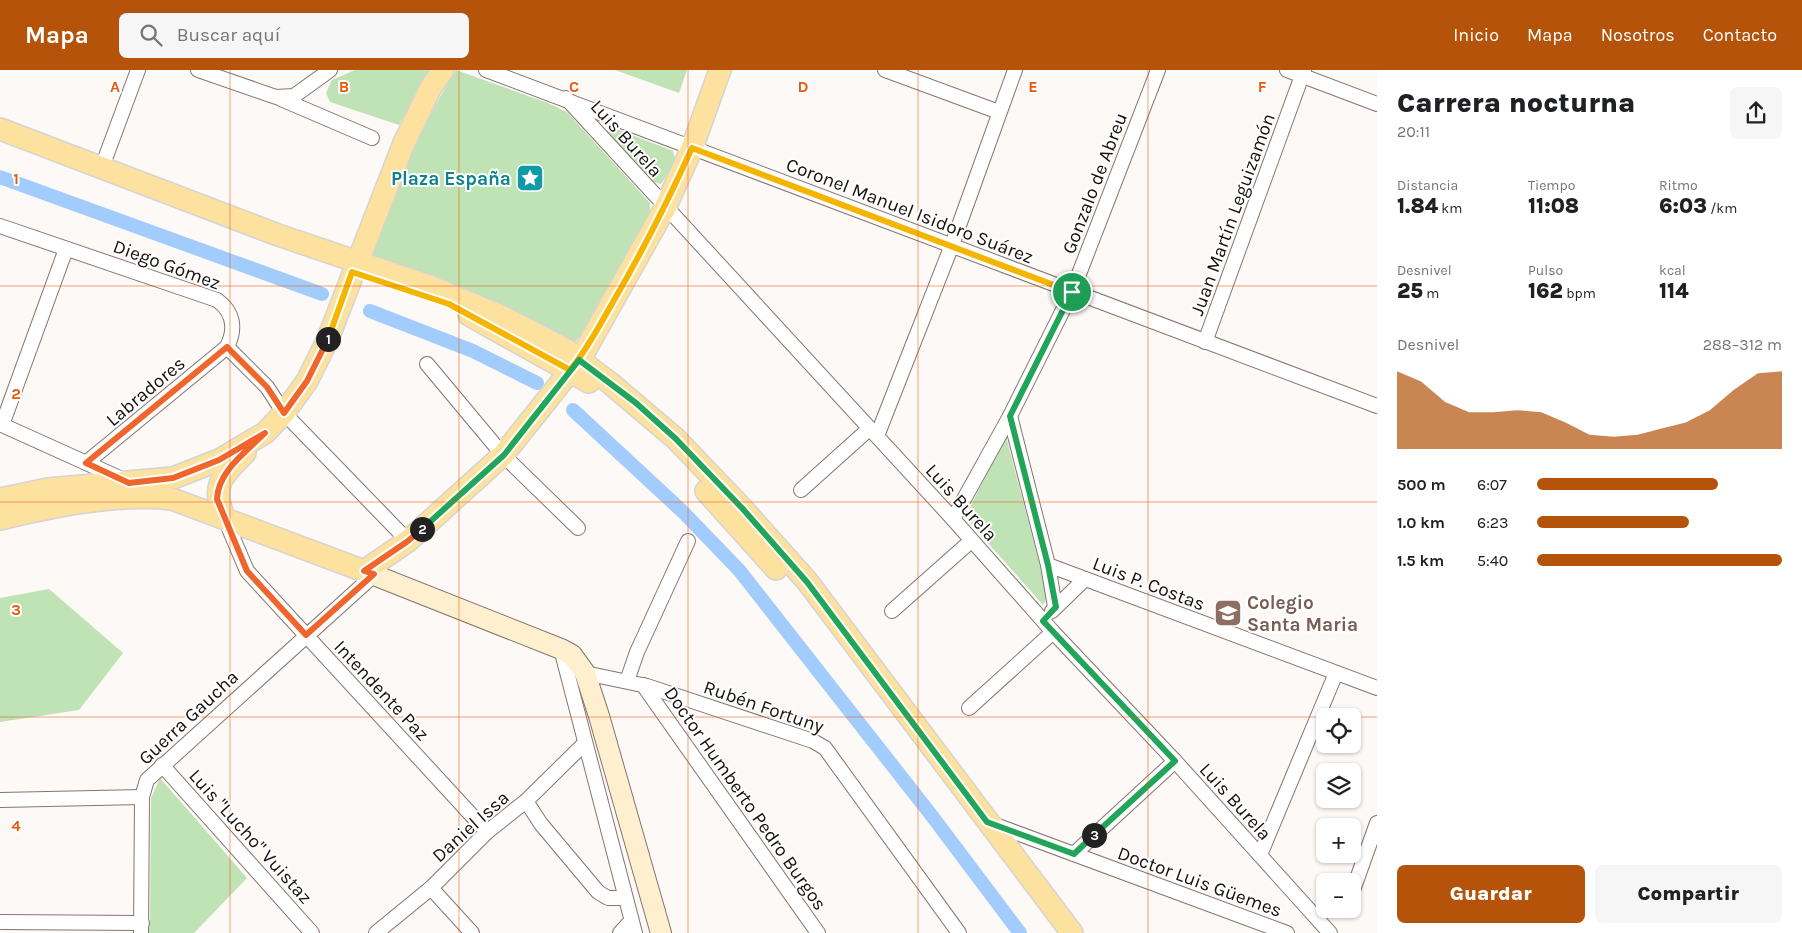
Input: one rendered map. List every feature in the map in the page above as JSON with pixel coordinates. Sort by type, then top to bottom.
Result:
[{"type":"main road","points":[[369,573],[408,541],[504,455],[574,365],[665,208],[692,148],[720,70]]},
{"type":"main road","points":[[225,519],[217,499],[221,480],[284,413],[307,381],[327,341],[354,267],[404,143],[437,78]]},
{"type":"main road","points":[[0,129],[278,235],[354,267]]},
{"type":"main road","points":[[0,136],[280,242],[354,267],[429,286],[501,316],[565,349],[574,365],[590,383],[667,447],[795,590],[913,738],[1061,933]]},
{"type":"main road","points":[[574,365],[636,403],[676,439],[742,508],[807,582],[1072,933]]},
{"type":"main road","points":[[0,499],[48,489],[173,478],[205,466],[265,433]]},
{"type":"main road","points":[[0,519],[107,499],[142,496],[172,499],[369,573],[572,655],[585,673],[599,716],[661,933]]},
{"type":"street","points":[[102,167],[138,70]]},
{"type":"street","points":[[198,70],[276,97],[372,138]]},
{"type":"street","points":[[310,86],[316,70]]},
{"type":"street","points":[[276,97],[294,96],[330,70]]},
{"type":"street","name":"Coronel Manuel Isidoro Suárez","points":[[486,70],[566,98],[692,148],[1377,406]]},
{"type":"street","points":[[885,70],[999,112]]},
{"type":"street","points":[[801,490],[873,433],[952,245],[1015,70]]},
{"type":"street","name":"Gonzalo de Abreu","points":[[953,520],[1010,416],[1072,292],[1158,70]]},
{"type":"street","points":[[1288,70],[1303,73],[1377,104]]},
{"type":"street","name":"Juan Martín Leguizamón","points":[[1205,342],[1303,73]]},
{"type":"street","name":"Luis Burela","points":[[566,98],[953,520],[1043,621],[1175,761],[1330,933]]},
{"type":"street","name":"Diego Gómez","points":[[0,226],[217,300],[226,307],[233,319],[231,339],[227,347]]},
{"type":"street","points":[[66,249],[1,424],[129,483]]},
{"type":"street","points":[[227,347],[267,387],[284,413],[408,541]]},
{"type":"street","name":"Labradores","points":[[86,463],[227,347]]},
{"type":"street","points":[[427,364],[504,455],[578,528]]},
{"type":"street","points":[[1010,416],[1048,565],[1056,607]]},
{"type":"street","name":"Intendente Paz","points":[[225,519],[247,571],[487,832]]},
{"type":"street","points":[[628,681],[637,652],[688,541]]},
{"type":"street","points":[[892,611],[971,541]]},
{"type":"street","name":"Luis P. Costas","points":[[1048,565],[1377,688]]},
{"type":"street","name":"Guerra Gaucha","points":[[142,797],[147,780],[162,765],[306,635],[369,573]]},
{"type":"street","points":[[1043,621],[1085,579]]},
{"type":"street","points":[[969,708],[1054,632]]},
{"type":"street","points":[[561,649],[633,927],[620,933]]},
{"type":"street","name":"Rubén Fortuny","points":[[585,673],[643,685],[813,741],[825,748],[959,933]]},
{"type":"street","points":[[1260,855],[1336,673]]},
{"type":"street","name":"Doctor Humberto Pedro Burgos","points":[[643,685],[818,933]]},
{"type":"street","name":"Daniel Issa","points":[[376,933],[431,888],[487,832],[526,801],[585,743]]},
{"type":"street","points":[[1074,854],[1175,761]]},
{"type":"street","name":"Luis \"Lucho\" Vuistaz","points":[[162,765],[312,933]]},
{"type":"street","points":[[0,800],[142,797],[141,928],[0,922]]},
{"type":"street","points":[[526,801],[542,824],[598,892],[608,898],[625,898]]},
{"type":"street","name":"Doctor Luis Güemes","points":[[987,822],[1287,933]]},
{"type":"street","points":[[1359,873],[1377,823]]},
{"type":"street","points":[[431,888],[472,933]]},
{"type":"green space","points":[[355,70],[429,70],[399,125],[330,102],[326,93],[332,80]]},
{"type":"green space","points":[[456,70],[548,103],[567,112],[650,203],[650,212],[582,334],[575,342],[570,342],[507,309],[446,281],[374,257],[372,250],[410,158],[431,113]]},
{"type":"green space","points":[[615,70],[687,70],[679,93]]},
{"type":"green space","points":[[609,126],[673,151],[676,162],[661,184],[653,182],[607,131]]},
{"type":"green space","points":[[1006,436],[1048,597],[1043,605],[965,517]]},
{"type":"green space","points":[[49,589],[123,653],[79,710],[0,722],[0,598]]},
{"type":"green space","points":[[160,778],[247,878],[194,933],[147,933],[150,921],[151,798]]},
{"type":"waterway","points":[[0,177],[322,294]]},
{"type":"waterway","points":[[370,311],[473,351],[537,383]]},
{"type":"waterway","points":[[573,410],[682,511],[739,570],[932,816],[1020,933]]},
{"type":"place","name":"Plaza España","points":[[530,178]]},
{"type":"place","name":"Colegio Santa Maria","points":[[1228,613]]},
{"type":"route","points":[[692,148],[1072,292],[1010,416],[1048,565],[1056,607],[1043,621],[1175,761],[1074,854],[987,822],[807,582],[742,508],[676,439],[636,403],[579,360],[504,455],[408,541],[364,571],[374,574],[306,635],[247,571],[217,499],[218,487],[225,474],[265,433],[219,460],[173,478],[129,483],[86,463],[227,347],[267,387],[284,413],[307,381],[327,341],[352,272],[449,304],[570,370],[582,356],[623,285],[665,208],[692,148]]}]
